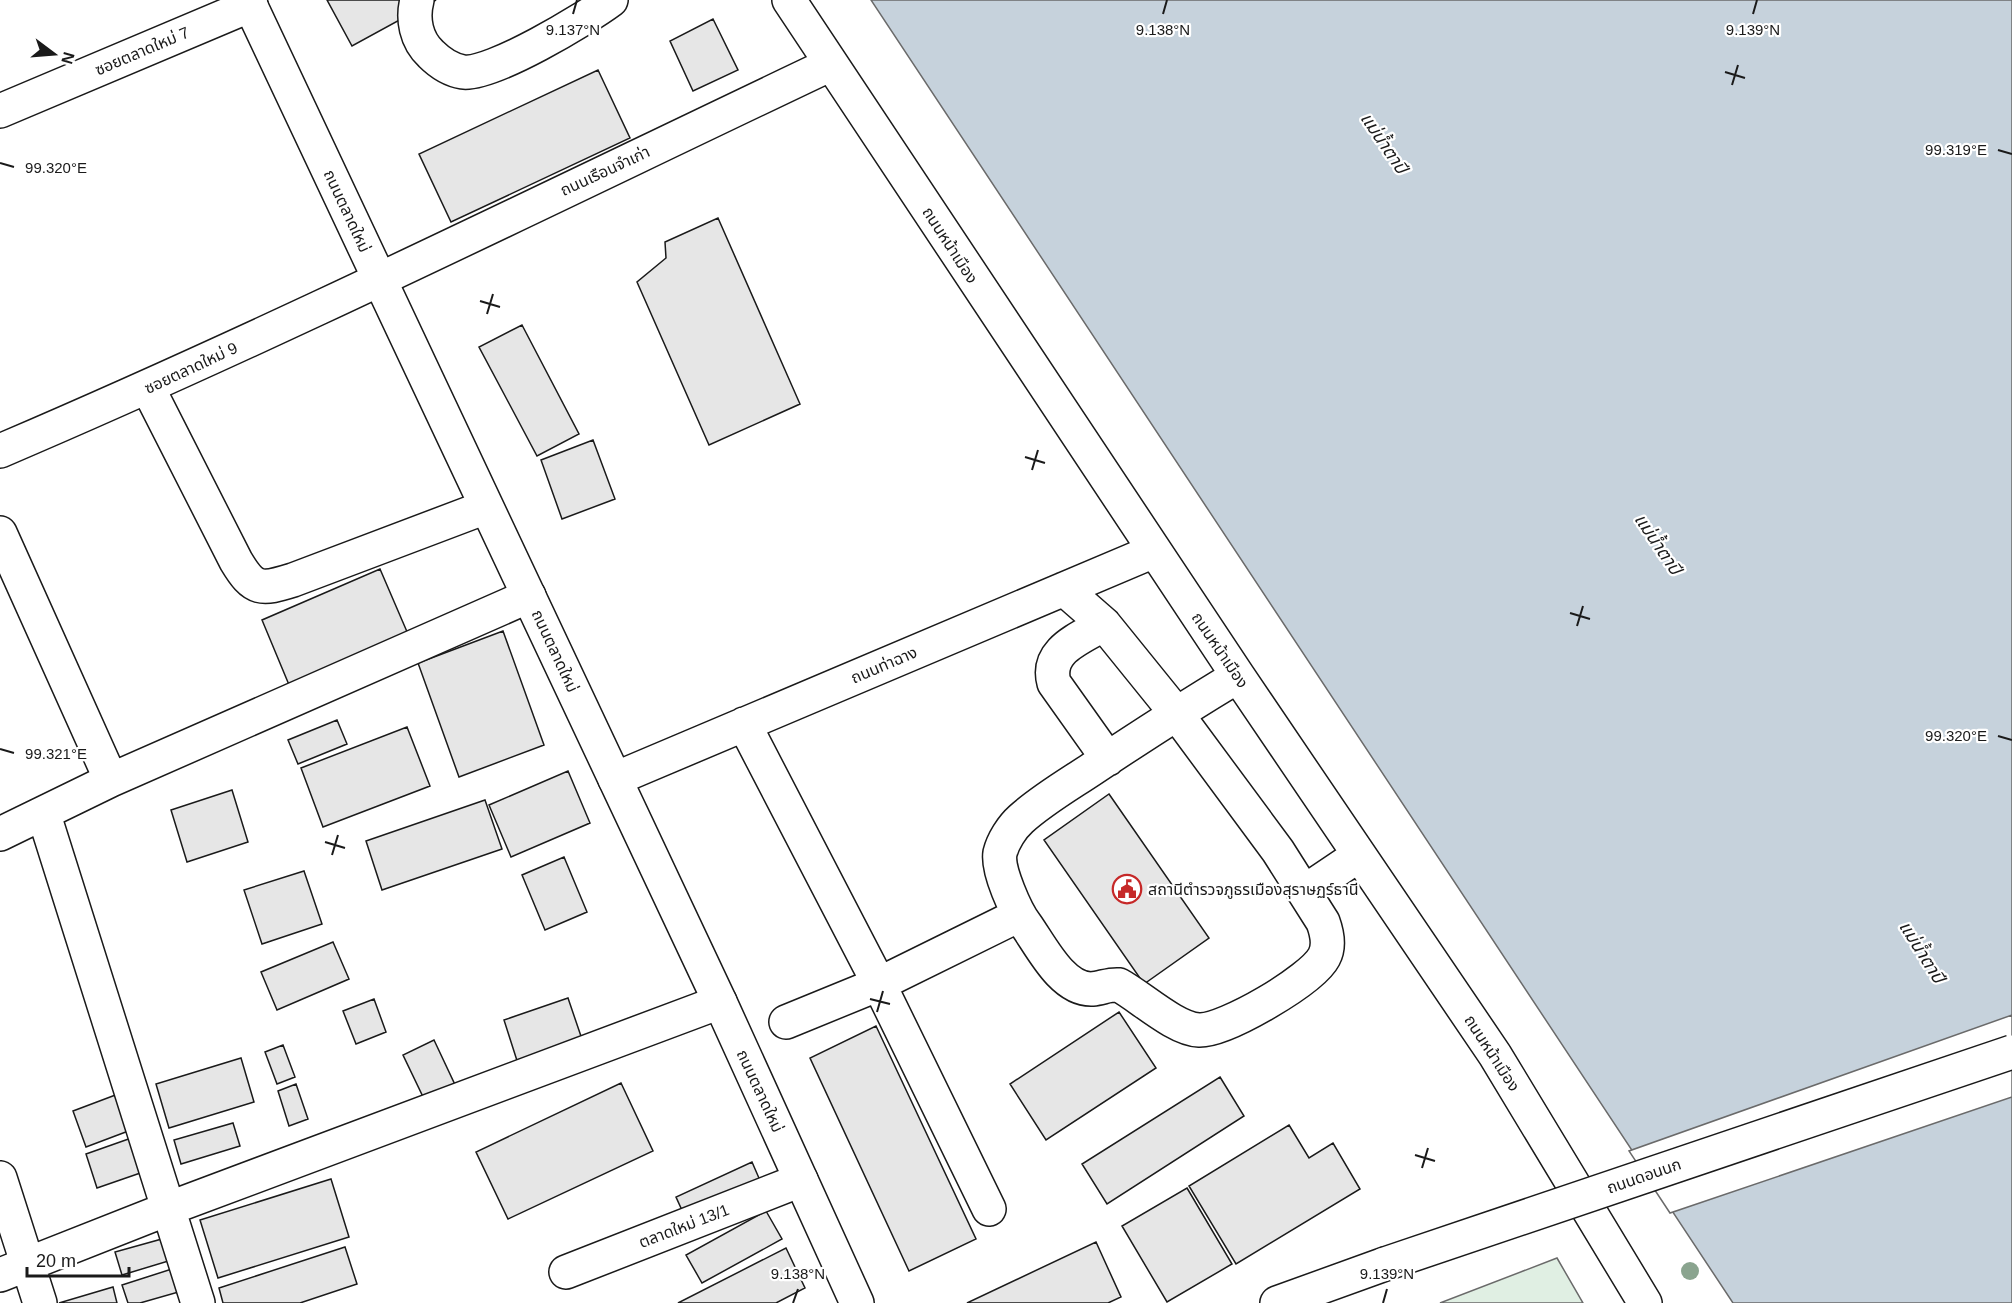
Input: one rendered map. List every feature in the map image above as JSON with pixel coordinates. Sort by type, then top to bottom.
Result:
[{"type":"street","points":[[417,0],[413,16],[423,47],[441,64],[465,72],[507,60],[587,18],[611,0]]},
{"type":"street","name":"ถนนหน้าเมือง","points":[[789,0],[1154,551],[1495,1055],[1645,1303]]},
{"type":"street","name":"ซอยตลาดใหม่ 7","points":[[0,111],[249,2]]},
{"type":"street","name":"ถนนตลาดใหม่","points":[[249,2],[720,1002],[857,1303]]},
{"type":"street","name":"ถนนเรือนจำเก่า","points":[[379,278],[831,64]]},
{"type":"street","name":"ซอยตลาดใหม่ 9","points":[[0,451],[148,388],[379,278]]},
{"type":"street","points":[[148,388],[236,561],[253,584],[267,588],[293,580],[486,507]]},
{"type":"street","points":[[0,534],[111,780]]},
{"type":"street","name":"ถนนท่าฉาง","points":[[615,778],[1154,551]]},
{"type":"street","points":[[1064,589],[1104,624],[1176,713],[1278,851],[1323,922],[1327,935],[1325,956],[1317,968],[1272,999],[1227,1024],[1198,1030],[1182,1025],[1119,985],[1092,989],[1071,982],[1055,967],[1019,915],[1002,870],[1000,855],[1006,838],[1020,820],[1176,713],[1238,676]]},
{"type":"street","points":[[0,834],[111,780],[529,596]]},
{"type":"street","points":[[1104,624],[1066,647],[1053,660],[1051,670],[1054,683],[1108,759]]},
{"type":"street","points":[[744,724],[879,984],[990,1209]]},
{"type":"street","points":[[44,814],[170,1208],[198,1303]]},
{"type":"street","points":[[1304,892],[1359,855]]},
{"type":"street","points":[[786,1022],[879,984],[1019,915]]},
{"type":"street","points":[[14,1270],[170,1208],[720,1002]]},
{"type":"street","name":"ถนนดอนนก","points":[[1277,1303],[1385,1264],[2012,1053]]},
{"type":"street","points":[[0,1178],[14,1270],[40,1303]]},
{"type":"street","name":"ตลาดใหม่ 13/1","points":[[566,1272],[801,1180]]},
{"type":"green space","points":[[1557,1258],[1583,1303],[1440,1303]]},
{"type":"water","name":"แม่น้ำตาปี","points":[[871,0],[2012,0],[2012,1303],[1733,1303]]},
{"type":"pier","points":[[2012,1015],[2012,1097],[1670,1213],[1629,1151]]},
{"type":"building","points":[[327,0],[436,0],[352,46]]},
{"type":"building","points":[[713,19],[738,70],[693,91],[670,41]]},
{"type":"building","points":[[598,70],[630,138],[451,222],[419,154]]},
{"type":"building","points":[[718,218],[800,404],[709,445],[637,282],[666,258],[665,242]]},
{"type":"building","points":[[522,325],[579,434],[537,456],[479,347]]},
{"type":"building","points":[[593,440],[615,499],[562,519],[541,460]]},
{"type":"building","points":[[380,569],[411,641],[292,692],[262,620]]},
{"type":"building","points":[[503,631],[544,745],[459,777],[418,663]]},
{"type":"building","points":[[337,720],[347,744],[298,764],[288,740]]},
{"type":"building","points":[[407,727],[430,786],[323,827],[301,768]]},
{"type":"building","points":[[568,771],[590,823],[511,857],[489,805]]},
{"type":"building","points":[[232,790],[248,842],[187,862],[171,810]]},
{"type":"building","name":"สถานีตำรวจภูธรเมืองสุราษฏร์ธานี","points":[[1109,794],[1209,938],[1144,984],[1044,840]]},
{"type":"building","points":[[485,800],[502,849],[382,890],[366,841]]},
{"type":"building","points":[[564,857],[587,912],[545,930],[522,875]]},
{"type":"building","points":[[304,871],[322,924],[262,944],[244,890]]},
{"type":"building","points":[[333,942],[349,979],[277,1010],[261,972]]},
{"type":"building","points":[[568,998],[585,1048],[520,1070],[504,1020]]},
{"type":"building","points":[[374,999],[386,1032],[356,1044],[343,1011]]},
{"type":"building","points":[[1119,1012],[1156,1068],[1046,1140],[1010,1084]]},
{"type":"building","points":[[876,1026],[976,1239],[909,1271],[810,1058]]},
{"type":"building","points":[[434,1040],[457,1089],[426,1103],[403,1055]]},
{"type":"building","points":[[283,1045],[295,1077],[277,1084],[265,1052]]},
{"type":"building","points":[[241,1058],[254,1102],[169,1128],[156,1084]]},
{"type":"building","points":[[1220,1077],[1244,1116],[1107,1204],[1082,1164]]},
{"type":"building","points":[[621,1083],[653,1151],[508,1219],[476,1152]]},
{"type":"building","points":[[296,1084],[308,1119],[289,1126],[278,1091]]},
{"type":"building","points":[[126,1091],[139,1127],[86,1147],[73,1111]]},
{"type":"building","points":[[233,1123],[240,1146],[181,1164],[174,1140]]},
{"type":"building","points":[[1289,1125],[1309,1158],[1333,1143],[1360,1189],[1236,1264],[1189,1186]]},
{"type":"building","points":[[137,1136],[149,1170],[97,1188],[86,1154]]},
{"type":"building","points":[[752,1162],[762,1185],[686,1219],[676,1197]]},
{"type":"building","points":[[331,1179],[349,1237],[218,1278],[200,1220]]},
{"type":"building","points":[[1187,1188],[1232,1264],[1167,1302],[1122,1226]]},
{"type":"building","points":[[766,1211],[782,1239],[702,1283],[686,1255]]},
{"type":"building","points":[[169,1237],[175,1259],[122,1275],[115,1252]]},
{"type":"building","points":[[1096,1242],[1121,1297],[1108,1303],[967,1303]]},
{"type":"building","points":[[345,1247],[357,1284],[300,1303],[223,1303],[219,1288]]},
{"type":"building","points":[[786,1248],[805,1288],[776,1303],[678,1303]]},
{"type":"building","points":[[175,1268],[182,1291],[140,1303],[128,1303],[122,1285]]},
{"type":"building","points":[[113,1287],[117,1303],[59,1303]]},
{"type":"place","name":"สถานีตำรวจภูธรเมืองสุราษฏร์ธานี","points":[[1127,889]]}]
